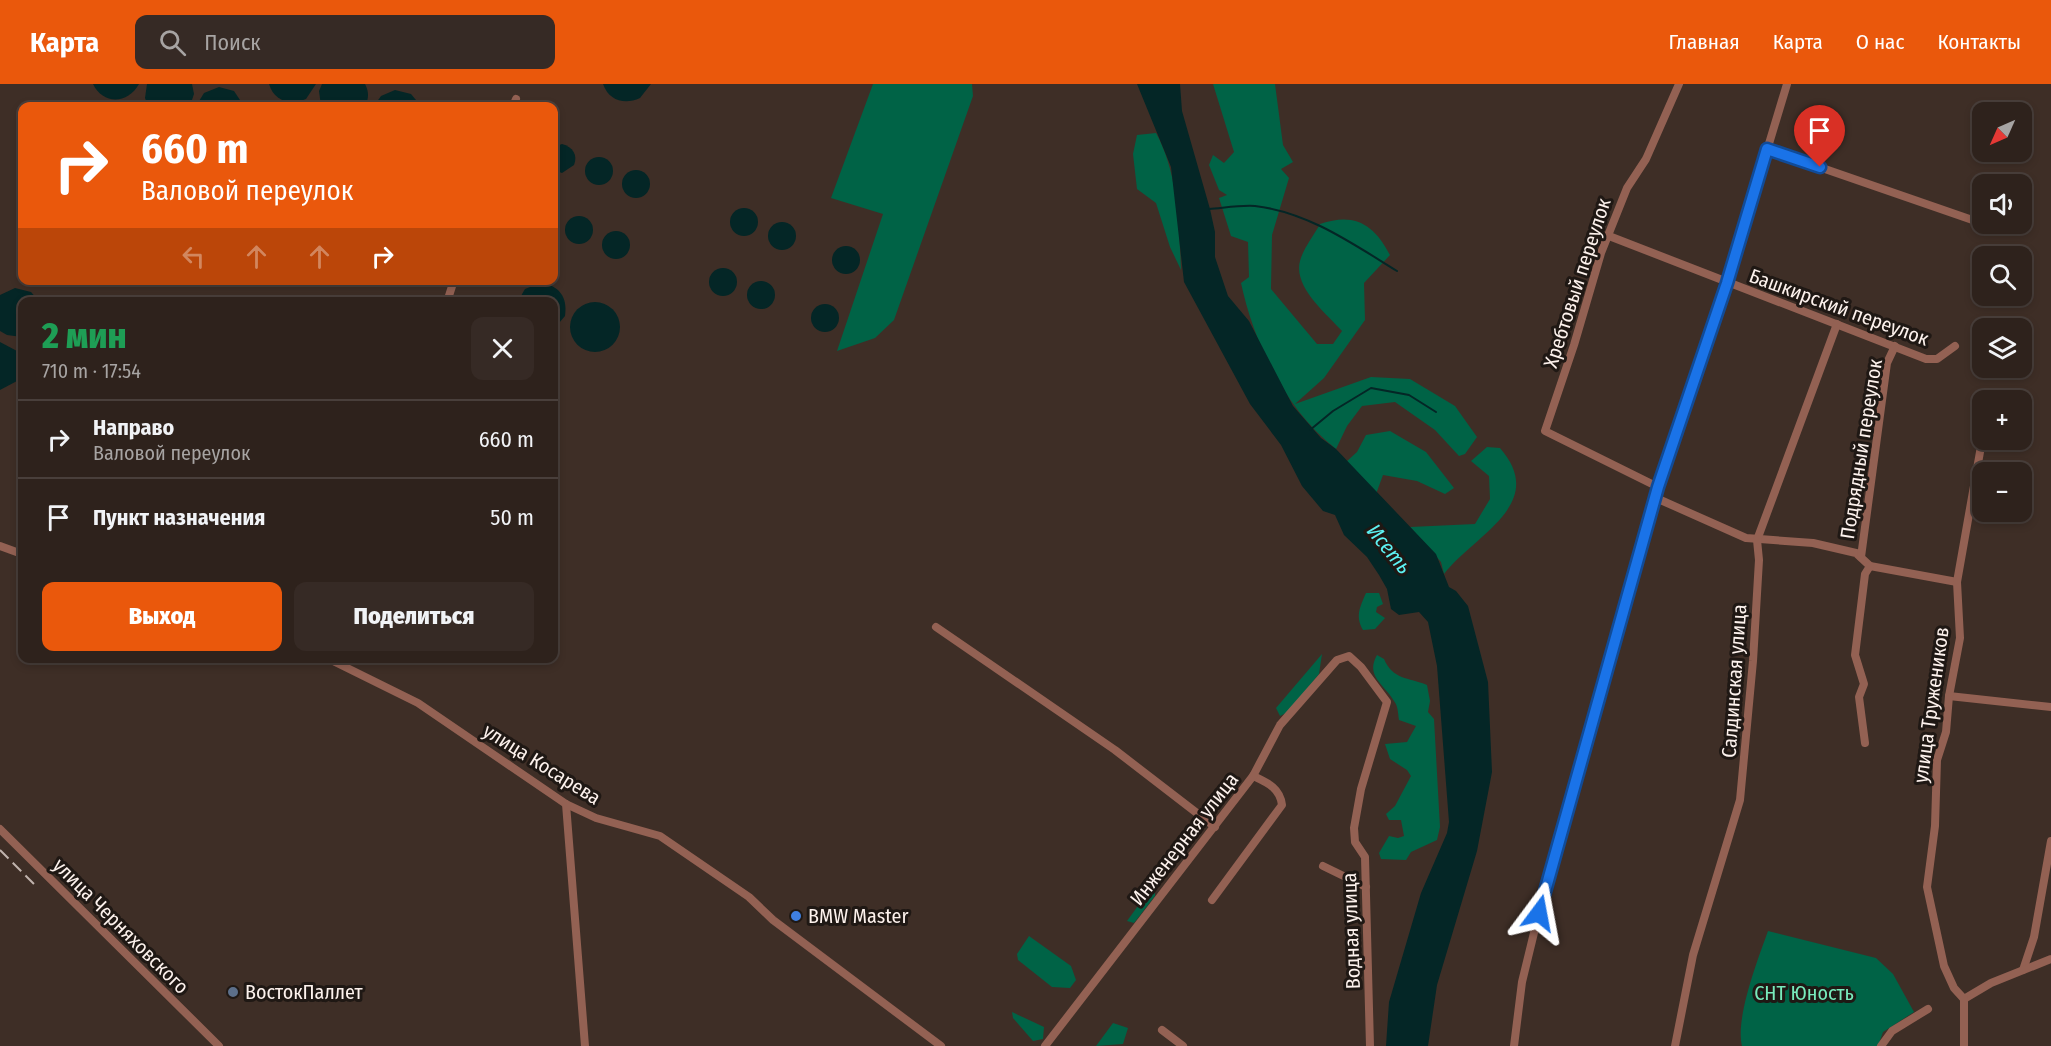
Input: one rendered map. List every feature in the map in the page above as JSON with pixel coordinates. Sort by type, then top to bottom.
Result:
[{"type":"street","name":"Хребтовый переулок","points":[[1658,487],[1545,430],[1574,345],[1601,253],[1627,188],[1646,159],[1679,84]]},
{"type":"street","points":[[1514,1046],[1522,982],[1550,867],[1658,487],[1727,283],[1787,84]]},
{"type":"street","points":[[1767,149],[1972,220]]},
{"type":"street","name":"Башкирский переулок","points":[[1609,236],[1926,359],[1938,359],[1955,346]]},
{"type":"street","name":"Салдинская улица","points":[[1675,1046],[1693,954],[1740,800],[1754,661],[1759,560],[1757,540],[1798,423],[1837,324]]},
{"type":"street","name":"Подрядный переулок","points":[[1861,557],[1887,363],[1895,346]]},
{"type":"street","name":"улица Тружеников","points":[[1964,999],[1954,988],[1944,966],[1927,887],[1935,826],[1937,760],[1946,732],[1949,696],[1960,638],[1958,582],[1980,450]]},
{"type":"street","points":[[1656,498],[1746,538],[1813,543],[1856,553],[1870,566],[1958,582]]},
{"type":"street","points":[[0,546],[18,553]]},
{"type":"street","name":"Подрядный переулок","points":[[1865,743],[1859,697],[1864,684],[1855,655],[1864,574],[1870,566]]},
{"type":"street","points":[[936,627],[1115,750],[1215,827]]},
{"type":"street","name":"Инженерная улица","points":[[1045,1046],[1253,776],[1280,725],[1337,660],[1349,656]]},
{"type":"street","name":"Водная улица","points":[[1349,656],[1361,667],[1387,702],[1361,789],[1354,828],[1355,842],[1365,857],[1370,1046]]},
{"type":"street","name":"улица Косарева","points":[[337,663],[418,703],[566,804],[596,818],[660,836],[749,897],[773,920],[941,1046]]},
{"type":"street","points":[[1949,696],[2051,707]]},
{"type":"street","points":[[1212,900],[1282,805],[1281,795],[1270,784],[1253,776]]},
{"type":"street","points":[[566,804],[585,1046]]},
{"type":"street","name":"улица Черняховского","points":[[0,829],[219,1046]]},
{"type":"street","points":[[2023,970],[2034,937],[2051,841]]},
{"type":"street","points":[[1323,866],[1366,887]]},
{"type":"street","points":[[1964,1046],[1964,999],[1991,983],[2051,959]]},
{"type":"street","points":[[1881,1046],[1892,1031],[1928,1009]]},
{"type":"street","points":[[1162,1030],[1183,1046]]},
{"type":"green space","points":[[873,84],[972,84],[973,96],[894,320],[875,338],[837,351],[883,214],[831,198]]},
{"type":"green space","points":[[1213,84],[1275,84],[1283,145],[1293,162],[1281,169],[1289,178],[1272,235],[1271,289],[1317,344],[1333,344],[1342,331],[1306,290],[1299,271],[1304,252],[1320,224],[1343,219],[1362,223],[1377,235],[1390,255],[1364,283],[1365,320],[1324,378],[1295,404],[1371,377],[1410,379],[1455,406],[1477,437],[1465,454],[1459,456],[1435,430],[1395,402],[1362,406],[1347,426],[1336,449],[1318,433],[1287,395],[1254,329],[1241,283],[1249,277],[1248,242],[1231,236],[1219,198],[1227,195],[1219,190],[1209,165],[1213,155],[1224,163],[1234,152]]},
{"type":"green space","points":[[1156,133],[1173,182],[1178,217],[1181,270],[1170,247],[1156,203],[1137,189],[1133,154],[1137,135]]},
{"type":"green space","points":[[1390,431],[1426,452],[1454,488],[1445,494],[1417,481],[1383,475],[1376,494],[1346,462],[1357,452],[1366,435]]},
{"type":"green space","points":[[1487,447],[1500,448],[1513,468],[1516,486],[1512,502],[1488,532],[1444,574],[1441,562],[1410,527],[1475,524],[1490,499],[1489,476],[1471,461]]},
{"type":"green space","points":[[1366,593],[1379,593],[1383,604],[1377,607],[1376,612],[1385,618],[1375,629],[1363,630],[1359,616]]},
{"type":"green space","points":[[1322,654],[1319,674],[1288,712],[1280,716],[1276,708]]},
{"type":"green space","points":[[1377,655],[1384,659],[1392,671],[1402,677],[1427,685],[1430,701],[1428,712],[1434,719],[1440,827],[1437,840],[1411,852],[1406,860],[1381,859],[1379,853],[1389,836],[1398,838],[1404,836],[1401,820],[1389,820],[1386,814],[1395,806],[1411,776],[1407,770],[1390,759],[1385,744],[1407,742],[1416,726],[1399,720],[1395,703],[1374,674],[1374,662]]},
{"type":"green space","points":[[1149,886],[1155,892],[1155,896],[1134,923],[1127,921],[1143,899],[1141,891]]},
{"type":"green space","name":"СНТ Юность","points":[[1768,931],[1876,958],[1893,974],[1914,1012],[1883,1032],[1878,1046],[1742,1046],[1742,1020],[1745,1005]]},
{"type":"green space","points":[[1029,936],[1071,966],[1076,980],[1070,988],[1052,987],[1018,960],[1017,954]]},
{"type":"green space","points":[[1012,1012],[1044,1027],[1043,1039],[1033,1041],[1013,1018]]},
{"type":"green space","points":[[1113,1023],[1128,1028],[1123,1044],[1096,1046]]},
{"type":"water","points":[[93,84],[139,84],[129,95],[109,99],[97,91]]},
{"type":"water","points":[[147,84],[192,84],[194,94],[191,102],[146,102]]},
{"type":"water","points":[[269,84],[316,84],[306,99],[289,102],[279,98],[271,90]]},
{"type":"water","points":[[322,84],[365,84],[368,98],[366,102],[320,102],[319,91]]},
{"type":"water","points":[[603,84],[651,84],[640,98],[623,101],[613,98]]},
{"type":"water","name":"Исеть","points":[[1137,84],[1180,84],[1182,111],[1215,232],[1215,257],[1228,296],[1249,321],[1293,406],[1321,438],[1336,449],[1436,554],[1449,587],[1456,591],[1468,606],[1488,682],[1492,772],[1477,851],[1437,985],[1428,1046],[1386,1046],[1389,1002],[1421,893],[1447,833],[1449,822],[1437,666],[1428,622],[1419,612],[1399,615],[1391,609],[1387,589],[1367,557],[1344,535],[1335,515],[1323,511],[1302,486],[1281,445],[1250,404],[1184,282],[1171,167]]},
{"type":"water","points":[[219,87],[234,91],[241,102],[198,102],[204,93]]},
{"type":"water","points":[[395,90],[411,94],[418,102],[377,102],[381,96]]},
{"type":"water","points":[[566,145],[575,155],[574,165],[562,173],[558,172],[558,146]]},
{"type":"water","points":[[599,157],[609,161],[613,171],[609,181],[599,185],[589,181],[585,171],[589,161]]},
{"type":"water","points":[[636,170],[646,174],[650,184],[646,194],[636,198],[626,194],[622,184],[626,174]]},
{"type":"water","points":[[744,208],[754,212],[758,222],[754,232],[744,236],[734,232],[730,222],[734,212]]},
{"type":"water","points":[[579,216],[589,220],[593,230],[589,240],[579,244],[569,240],[565,230],[569,220]]},
{"type":"water","points":[[782,222],[792,226],[796,236],[792,246],[782,250],[772,246],[768,236],[772,226]]},
{"type":"water","points":[[616,231],[626,235],[630,245],[626,255],[616,259],[606,255],[602,245],[606,235]]},
{"type":"water","points":[[846,246],[856,250],[860,260],[856,270],[846,274],[836,270],[832,260],[836,250]]},
{"type":"water","points":[[723,268],[733,272],[737,282],[733,292],[723,296],[713,292],[709,282],[713,272]]},
{"type":"water","points":[[761,281],[771,285],[775,295],[771,305],[761,309],[751,305],[747,295],[751,285]]},
{"type":"water","points":[[535,285],[550,285],[561,293],[566,309],[565,316],[558,324],[558,297],[520,297],[525,289]]},
{"type":"water","points":[[15,288],[31,292],[35,297],[18,297],[18,336],[0,331],[0,295]]},
{"type":"water","points":[[595,302],[604,304],[615,313],[620,327],[618,336],[609,347],[595,352],[586,350],[575,341],[570,327],[572,318],[581,307]]},
{"type":"water","points":[[825,304],[835,308],[839,318],[835,328],[825,332],[815,328],[811,318],[815,308]]},
{"type":"water","points":[[0,342],[17,351],[18,378],[17,381],[0,390]]},
{"type":"waterway","points":[[1209,209],[1238,206],[1275,209],[1312,222],[1347,240],[1397,271]]},
{"type":"waterway","points":[[1310,430],[1333,411],[1371,388],[1409,395],[1436,412]]},
{"type":"railway","points":[[0,850],[34,884]]},
{"type":"place","name":"BMW Master","points":[[796,916]]},
{"type":"place","name":"ВостокПаллет","points":[[233,992]]},
{"type":"route","points":[[1539,913],[1658,487],[1727,283],[1767,149],[1820,167]]}]
